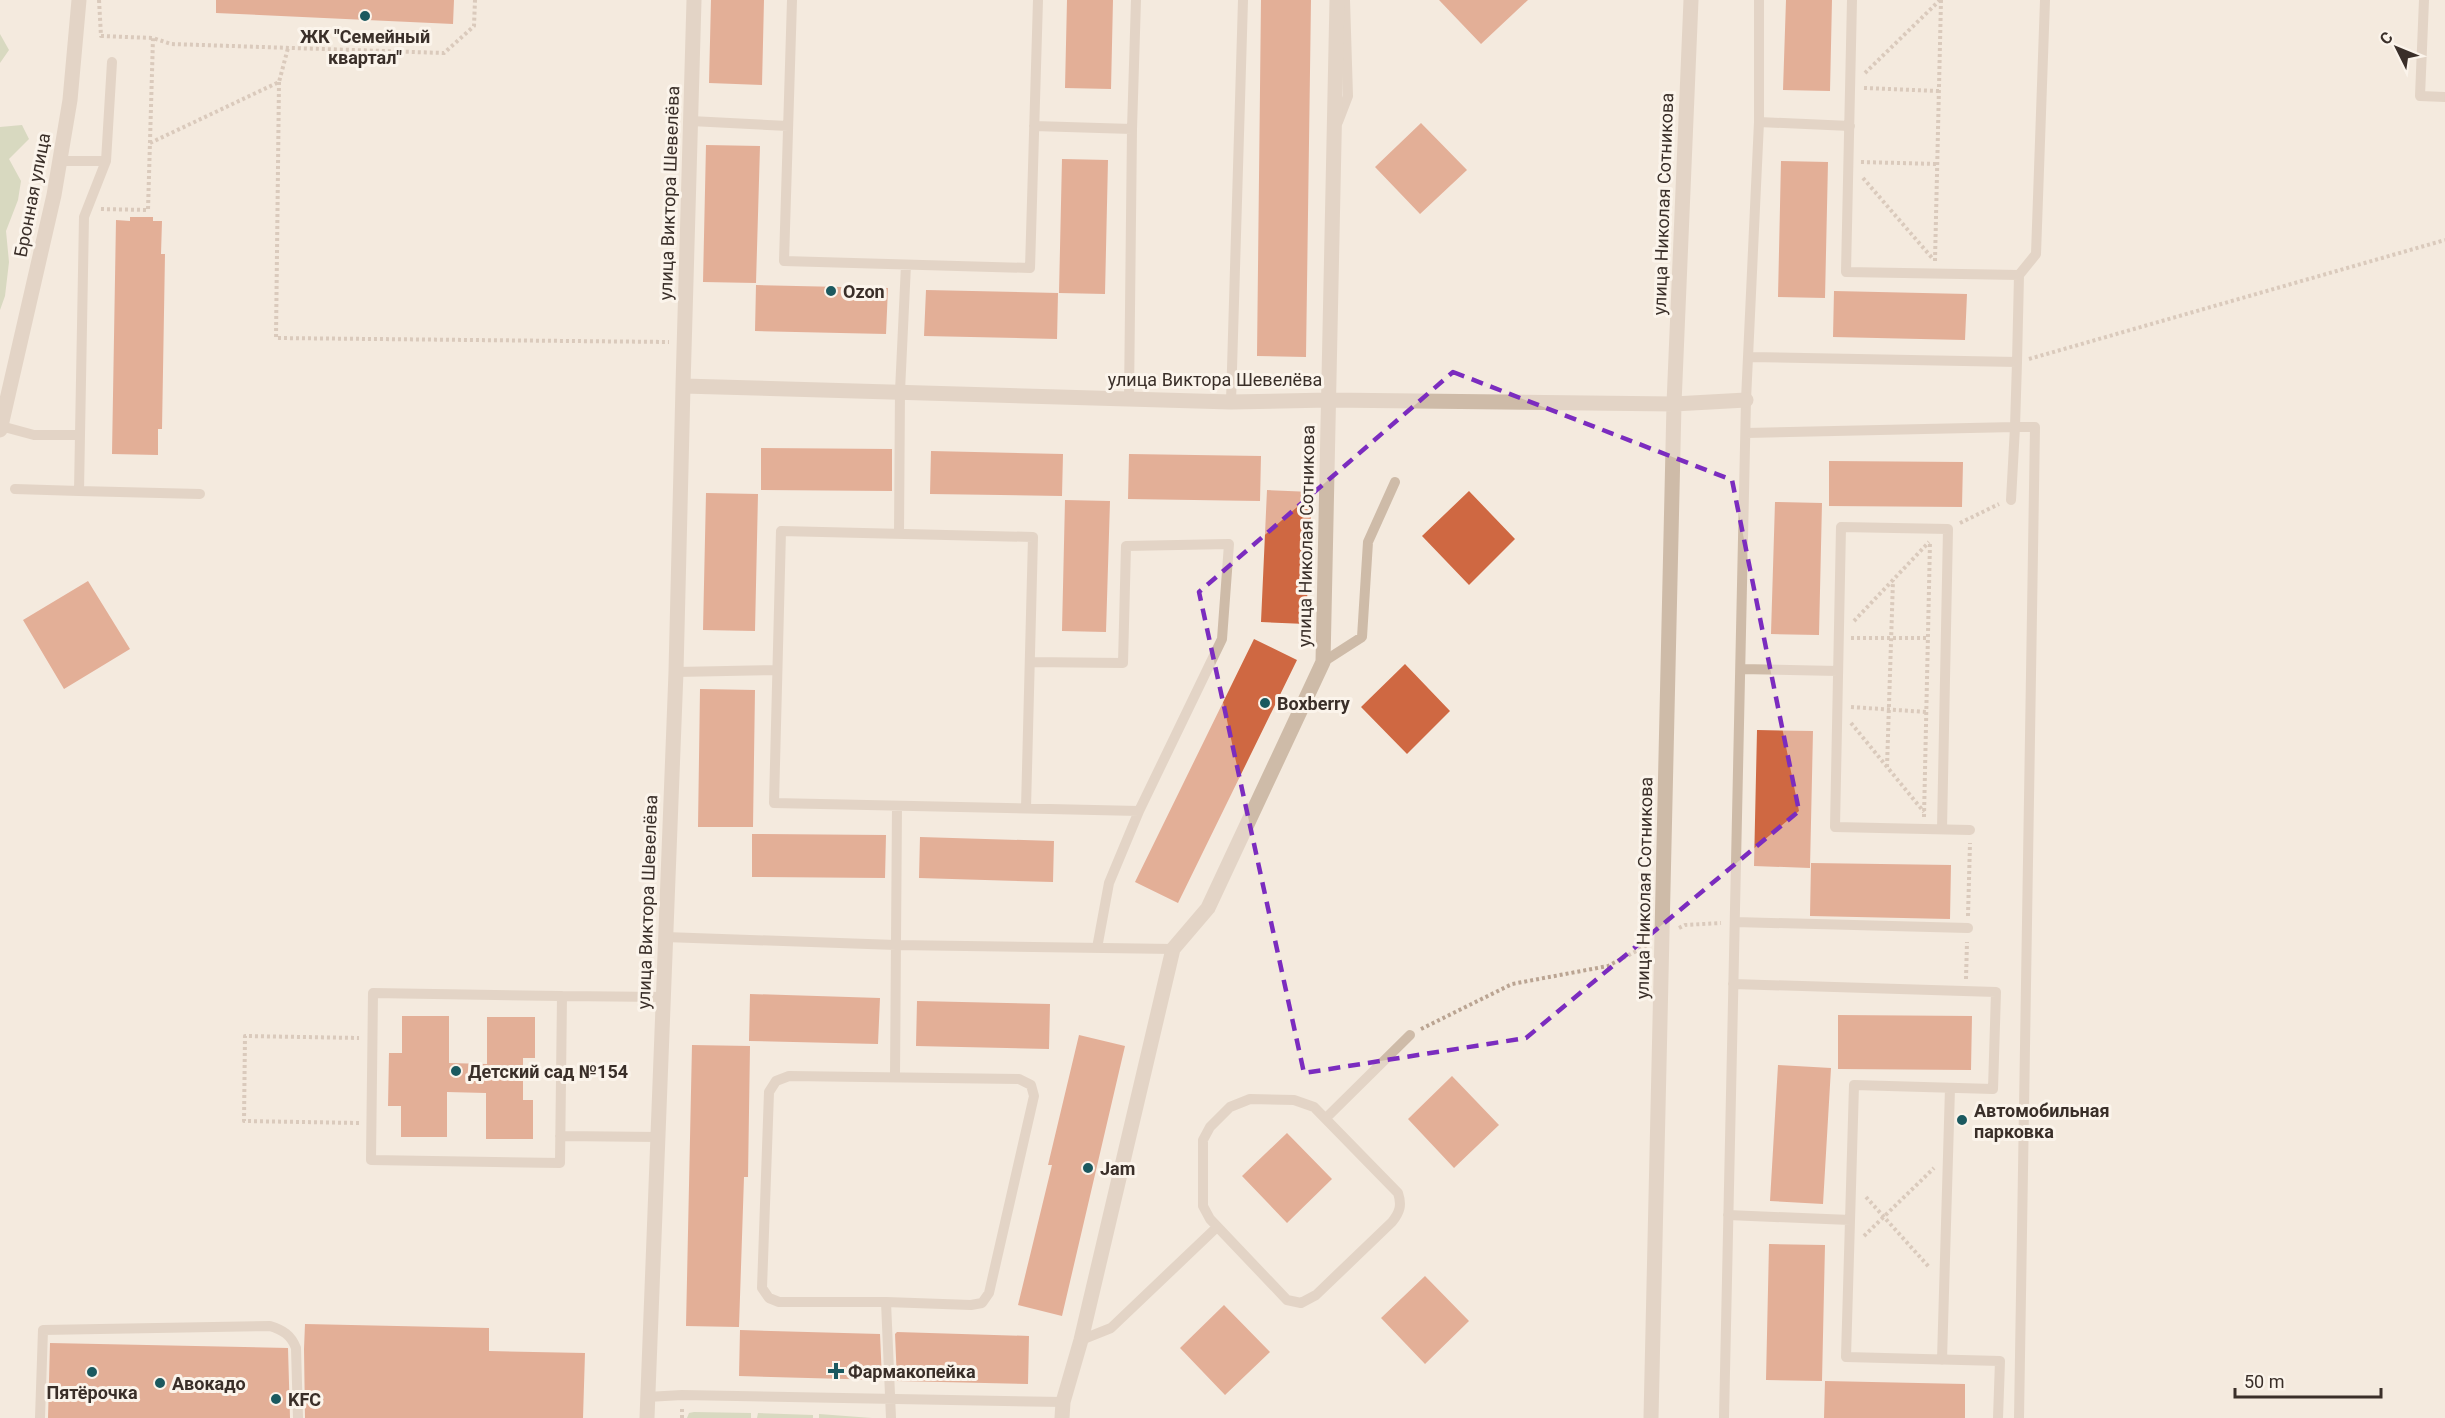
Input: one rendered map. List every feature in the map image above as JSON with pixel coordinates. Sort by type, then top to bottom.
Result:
[{"type":"street","name":"Бронная улица","points":[[1,428],[60,161],[70,100],[79,0]]},
{"type":"street","name":"улица Виктора Шевелёва","points":[[647,1418],[676,672],[694,0]]},
{"type":"street","name":"улица Николая Сотникова","points":[[1062,1418],[1063,1402],[1081,1340],[1173,949],[1208,908],[1323,662],[1337,0]]},
{"type":"street","name":"улица Николая Сотникова","points":[[1651,1418],[1674,404],[1691,0]]},
{"type":"street","name":"улица Виктора Шевелёва","points":[[683,386],[1231,402],[1329,400],[1674,404],[1746,400]]},
{"type":"lane","points":[[792,0],[784,261],[1030,268],[1038,0]]},
{"type":"lane","points":[[1129,399],[1136,0]]},
{"type":"lane","points":[[1231,402],[1243,0]]},
{"type":"lane","points":[[1333,133],[1348,96],[1345,0]]},
{"type":"lane","points":[[1724,1418],[1746,400],[1750,357],[1759,122],[1759,0]]},
{"type":"lane","points":[[1852,0],[1846,272],[2019,275]]},
{"type":"lane","points":[[2012,500],[2019,275],[2036,254],[2045,0]]},
{"type":"lane","points":[[2424,0],[2420,96],[2445,97]]},
{"type":"lane","points":[[79,491],[84,217],[106,161],[112,62]]},
{"type":"lane","points":[[691,121],[788,126]]},
{"type":"lane","points":[[1759,122],[1850,126]]},
{"type":"lane","points":[[1035,126],[1132,129]]},
{"type":"lane","points":[[60,161],[106,161]]},
{"type":"lane","points":[[899,534],[900,391],[906,265]]},
{"type":"lane","points":[[1750,357],[2017,362]]},
{"type":"lane","points":[[1,428],[34,435],[80,435]]},
{"type":"lane","points":[[1746,433],[2035,428],[2019,1418]]},
{"type":"lane","points":[[1323,662],[1362,637],[1368,542],[1395,482]]},
{"type":"lane","points":[[15,489],[200,494]]},
{"type":"lane","points":[[1942,830],[1948,529],[1841,527],[1834,827],[1942,830],[1970,830]]},
{"type":"lane","points":[[1026,808],[1033,537],[781,531],[774,803],[1139,811]]},
{"type":"lane","points":[[1030,662],[1123,663],[1126,546],[1229,544],[1222,639],[1139,811],[1109,883],[1097,948]]},
{"type":"lane","points":[[1741,669],[1838,671]]},
{"type":"lane","points":[[676,672],[777,670]]},
{"type":"lane","points":[[895,1076],[897,806]]},
{"type":"lane","points":[[1735,922],[1968,928]]},
{"type":"lane","points":[[665,937],[896,945],[1173,949]]},
{"type":"lane","points":[[1733,984],[1996,992],[1993,1089],[1854,1085],[1846,1357],[2000,1361],[1998,1418]]},
{"type":"lane","points":[[562,996],[560,1162],[371,1160],[373,993],[663,997]]},
{"type":"lane","points":[[1326,1118],[1410,1035]]},
{"type":"lane","points":[[789,1076],[895,1076],[1019,1079],[1031,1084],[1034,1096],[988,1293],[982,1303],[971,1305],[886,1302],[779,1302],[769,1298],[762,1288],[770,1092],[776,1081],[789,1076]]},
{"type":"lane","points":[[1942,1360],[1950,1088]]},
{"type":"lane","points":[[1250,1099],[1301,1101],[1314,1107],[1398,1193],[1400,1207],[1392,1222],[1316,1295],[1301,1303],[1287,1300],[1217,1227],[1206,1214],[1203,1206],[1202,1146],[1205,1134],[1230,1107],[1250,1099]]},
{"type":"lane","points":[[560,1136],[658,1137]]},
{"type":"lane","points":[[1728,1215],[1850,1220]]},
{"type":"lane","points":[[1081,1340],[1111,1328],[1217,1227]]},
{"type":"lane","points":[[886,1302],[892,1398],[891,1418]]},
{"type":"lane","points":[[40,1418],[43,1330],[270,1326],[283,1331],[293,1340],[296,1348],[298,1418]]},
{"type":"lane","points":[[647,1397],[682,1395],[1063,1402]]},
{"type":"path","points":[[99,0],[101,36],[153,38],[171,44],[444,53],[474,26],[475,0]]},
{"type":"path","points":[[1850,87],[1940,0]]},
{"type":"path","points":[[1849,161],[1935,262],[1940,0]]},
{"type":"path","points":[[87,208],[148,210],[153,38]]},
{"type":"path","points":[[288,48],[279,82],[276,338],[684,342]]},
{"type":"path","points":[[150,143],[279,82]]},
{"type":"path","points":[[1850,87],[1939,91]]},
{"type":"path","points":[[1849,161],[1937,164]]},
{"type":"path","points":[[2017,362],[2445,240]]},
{"type":"path","points":[[1948,529],[1982,511],[2012,500]]},
{"type":"path","points":[[1839,638],[1930,541],[1924,829]]},
{"type":"path","points":[[1887,768],[1893,580]]},
{"type":"path","points":[[1839,638],[1928,638]]},
{"type":"path","points":[[1837,707],[1927,712]]},
{"type":"path","points":[[1837,707],[1924,813]]},
{"type":"path","points":[[1965,991],[1970,830]]},
{"type":"path","points":[[1410,1035],[1512,984],[1608,966],[1685,925],[1735,922]]},
{"type":"path","points":[[371,1123],[244,1121],[245,1036],[373,1038]]},
{"type":"path","points":[[1849,1251],[1948,1155]]},
{"type":"path","points":[[1851,1181],[1944,1283]]},
{"type":"highlighted area","points":[[1453,372],[1732,480],[1799,811],[1526,1038],[1304,1073],[1199,592]]},
{"type":"green space","points":[[0,34],[9,50],[0,63]]},
{"type":"green space","points":[[22,125],[29,139],[9,159],[21,181],[18,200],[6,231],[9,262],[5,296],[0,310],[0,127]]},
{"type":"green space","points":[[689,1413],[751,1413],[751,1418],[687,1418]]},
{"type":"green space","points":[[758,1413],[813,1415],[813,1418],[757,1418]]},
{"type":"green space","points":[[819,1414],[872,1418],[819,1418]]},
{"type":"building","name":"ЖК \"Семейный квартал\"","points":[[216,0],[454,0],[453,24],[216,13]]},
{"type":"building","points":[[711,0],[764,0],[762,85],[709,83]]},
{"type":"building","points":[[1067,0],[1113,0],[1111,89],[1065,88]]},
{"type":"building","points":[[1261,0],[1311,0],[1306,357],[1257,356]]},
{"type":"building","points":[[1439,0],[1528,0],[1481,44]]},
{"type":"building","points":[[1786,0],[1832,0],[1830,91],[1783,90]]},
{"type":"building","points":[[1421,123],[1467,170],[1420,214],[1375,167]]},
{"type":"building","points":[[706,145],[760,146],[756,283],[703,282]]},
{"type":"building","points":[[1062,159],[1108,160],[1105,294],[1059,293]]},
{"type":"building","points":[[1781,161],[1828,162],[1825,298],[1778,297]]},
{"type":"building","points":[[130,217],[153,217],[153,221],[162,221],[161,254],[165,254],[162,429],[158,429],[158,455],[112,454],[116,220],[130,221]]},
{"type":"building","points":[[756,285],[888,288],[886,334],[755,331]]},
{"type":"building","points":[[926,290],[1058,293],[1057,339],[924,336]]},
{"type":"building","points":[[1834,291],[1967,294],[1965,340],[1833,337]]},
{"type":"building","points":[[761,448],[892,449],[892,491],[761,490]]},
{"type":"building","points":[[931,451],[1063,454],[1062,496],[930,494]]},
{"type":"building","points":[[1129,454],[1261,456],[1260,501],[1128,499]]},
{"type":"building","points":[[1829,461],[1963,462],[1962,507],[1829,506]]},
{"type":"building","points":[[1267,490],[1312,492],[1306,624],[1261,622]]},
{"type":"building","points":[[1469,491],[1515,539],[1469,585],[1422,536]]},
{"type":"building","points":[[706,493],[758,494],[755,631],[703,630]]},
{"type":"building","points":[[1065,500],[1110,501],[1106,632],[1062,631]]},
{"type":"building","points":[[1775,502],[1822,503],[1819,635],[1771,634]]},
{"type":"building","points":[[88,581],[130,649],[64,689],[23,620]]},
{"type":"building","points":[[1254,639],[1297,660],[1178,903],[1135,882]]},
{"type":"building","points":[[1405,664],[1450,711],[1407,754],[1361,707]]},
{"type":"building","points":[[700,689],[755,690],[753,827],[698,827]]},
{"type":"building","points":[[1757,730],[1813,731],[1810,868],[1754,866]]},
{"type":"building","points":[[752,834],[886,835],[885,878],[752,877]]},
{"type":"building","points":[[920,837],[1054,841],[1053,882],[919,878]]},
{"type":"building","points":[[1811,863],[1951,865],[1950,919],[1810,916]]},
{"type":"building","points":[[750,994],[880,998],[878,1044],[749,1041]]},
{"type":"building","points":[[917,1001],[1050,1004],[1049,1049],[916,1046]]},
{"type":"building","points":[[1838,1015],[1972,1016],[1971,1070],[1838,1069]]},
{"type":"building","name":"Детский сад №154","points":[[402,1016],[449,1016],[449,1063],[487,1064],[487,1017],[535,1017],[535,1058],[523,1058],[523,1100],[533,1100],[533,1139],[486,1139],[486,1093],[447,1092],[447,1137],[401,1137],[401,1106],[388,1106],[389,1053],[402,1053]]},
{"type":"building","points":[[1079,1035],[1125,1046],[1062,1316],[1018,1305],[1052,1165],[1048,1165]]},
{"type":"building","points":[[692,1045],[750,1046],[748,1177],[744,1177],[739,1327],[686,1326]]},
{"type":"building","points":[[1778,1065],[1831,1068],[1823,1204],[1770,1201]]},
{"type":"building","points":[[1452,1076],[1499,1125],[1454,1168],[1408,1119]]},
{"type":"building","points":[[1287,1133],[1332,1179],[1287,1223],[1242,1176]]},
{"type":"building","points":[[1769,1244],[1825,1245],[1822,1381],[1766,1380]]},
{"type":"building","points":[[1425,1276],[1469,1321],[1425,1364],[1381,1318]]},
{"type":"building","points":[[1224,1305],[1270,1352],[1225,1395],[1180,1348]]},
{"type":"building","points":[[305,1324],[489,1328],[489,1351],[585,1353],[583,1418],[305,1418]]},
{"type":"building","points":[[740,1330],[880,1334],[882,1380],[739,1376]]},
{"type":"building","points":[[897,1332],[1029,1336],[1028,1384],[897,1381],[895,1334]]},
{"type":"building","name":"Авокадо","points":[[50,1343],[288,1348],[290,1418],[48,1418]]},
{"type":"building","points":[[1825,1381],[1965,1384],[1965,1418],[1824,1418]]},
{"type":"place","name":"ЖК \"Семейный квартал\"","points":[[365,16]]},
{"type":"place","name":"Ozon","points":[[831,291]]},
{"type":"place","name":"Boxberry","points":[[1265,703]]},
{"type":"place","name":"Детский сад №154","points":[[456,1071]]},
{"type":"place","name":"Автомобильная парковка","points":[[1962,1120]]},
{"type":"place","name":"Jam","points":[[1088,1168]]},
{"type":"place","name":"Фармакопейка","points":[[836,1371]]},
{"type":"place","name":"Пятёрочка","points":[[92,1372]]},
{"type":"place","name":"Авокадо","points":[[160,1383]]},
{"type":"place","name":"KFC","points":[[276,1399]]}]
